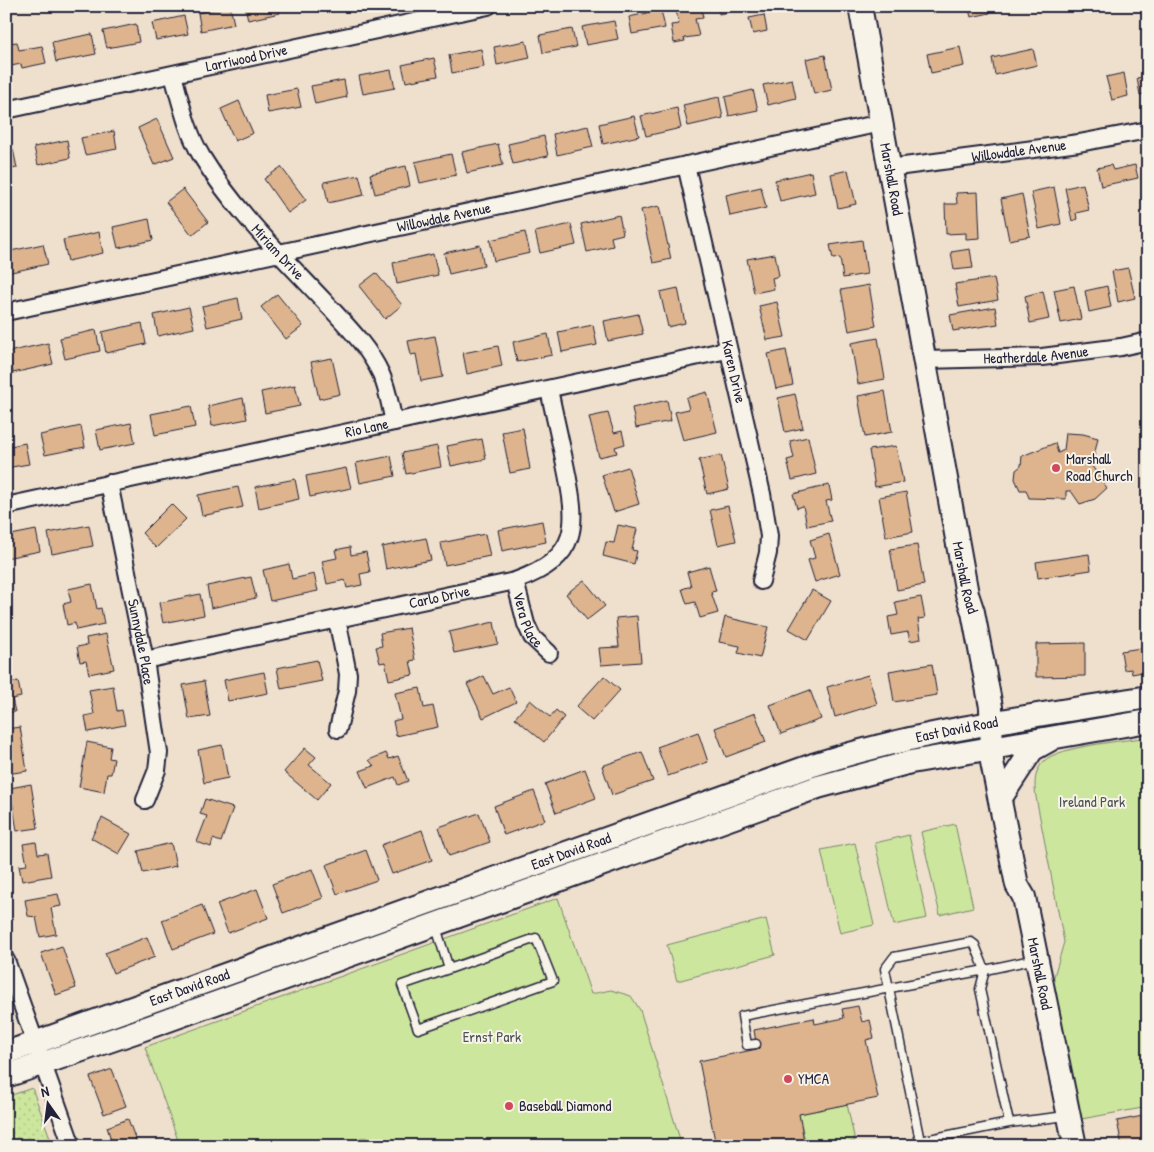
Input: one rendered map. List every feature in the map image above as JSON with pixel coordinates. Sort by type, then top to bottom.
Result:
[{"type":"street","name":"Larriwood Drive","points":[[6,110],[488,6]]},
{"type":"street","name":"Marshall Road","points":[[860,6],[967,594],[973,612],[989,698],[992,762],[1018,885],[1024,897],[1075,1143]]},
{"type":"street","name":"Miriam Drive","points":[[173,75],[188,129],[201,155],[220,184],[356,337],[372,359],[381,375],[394,422]]},
{"type":"street","name":"Willowdale Avenue","points":[[6,312],[881,123]]},
{"type":"street","name":"Willowdale Avenue","points":[[889,168],[1079,143],[1148,130]]},
{"type":"street","name":"Karen Drive","points":[[686,165],[727,350],[762,494],[769,536],[768,553],[761,581]]},
{"type":"street","name":"Heatherdale Avenue","points":[[924,360],[1042,357],[1121,347],[1148,341]]},
{"type":"street","name":"Rio Lane","points":[[6,506],[727,350]]},
{"type":"street","name":"Carlo Drive","points":[[145,660],[514,581],[535,573],[552,563],[570,537],[573,522],[573,502],[549,389]]},
{"type":"street","name":"Sunnydale Place","points":[[109,483],[145,660],[159,753],[158,770],[146,800]]},
{"type":"street","name":"Vera Place","points":[[514,581],[526,624],[532,637],[549,652]]},
{"type":"street","points":[[337,619],[348,674],[347,691],[338,729]]},
{"type":"street","name":"East David Road","points":[[6,1076],[40,1053],[427,903],[822,762],[888,744],[991,723],[1148,697]]},
{"type":"street","name":"East David Road","points":[[6,1053],[40,1053],[135,1032],[818,787],[911,762],[1148,721]]},
{"type":"street","points":[[1000,799],[1032,750],[1056,737]]},
{"type":"street","points":[[427,903],[435,925]]},
{"type":"street","points":[[6,960],[72,1146]]},
{"type":"lane","points":[[435,925],[449,969]]},
{"type":"lane","points":[[536,938],[553,981],[418,1029],[402,986],[449,969],[536,938]]},
{"type":"lane","points":[[1009,1123],[980,989],[985,970],[975,945],[971,942],[894,957],[885,969],[921,1144],[1009,1123],[1069,1115]]},
{"type":"lane","points":[[756,1044],[747,1045],[742,1016],[890,989],[1036,959]]},
{"type":"lane","points":[[1050,1146],[1075,1143]]},
{"type":"green space","name":"Ireland Park","points":[[1148,737],[1148,1107],[1070,1121],[1046,1004],[1064,942],[1036,797],[1036,778],[1038,769],[1044,761],[1063,751]]},
{"type":"green space","points":[[955,824],[973,907],[940,915],[921,832]]},
{"type":"green space","points":[[909,835],[927,918],[894,925],[875,843]]},
{"type":"green space","points":[[855,843],[874,925],[840,933],[821,850]]},
{"type":"green space","name":"Ernst Park","points":[[558,898],[591,994],[611,990],[631,996],[640,1010],[682,1146],[180,1146],[145,1047]]},
{"type":"green space","points":[[766,919],[775,955],[677,981],[667,945]]},
{"type":"green space","points":[[32,1088],[53,1146],[6,1146],[6,1097]]},
{"type":"green space","points":[[847,1104],[855,1141],[833,1146],[806,1146],[799,1114]]},
{"type":"building","points":[[230,6],[234,24],[201,31],[198,13]]},
{"type":"building","points":[[245,6],[279,6],[280,13],[248,20]]},
{"type":"building","points":[[701,6],[703,18],[695,19],[699,36],[684,38],[685,41],[674,43],[671,25],[679,24],[675,7]]},
{"type":"building","points":[[718,6],[745,6],[745,8],[719,14]]},
{"type":"building","points":[[912,6],[939,6],[939,7],[913,12]]},
{"type":"building","points":[[968,6],[989,6],[990,13],[971,17]]},
{"type":"building","points":[[661,10],[665,28],[632,34],[629,17]]},
{"type":"building","points":[[764,15],[767,31],[753,34],[749,18]]},
{"type":"building","points":[[184,16],[188,34],[156,40],[152,23]]},
{"type":"building","points":[[614,21],[618,39],[586,45],[582,27]]},
{"type":"building","points":[[136,24],[139,42],[107,48],[103,31]]},
{"type":"building","points":[[572,29],[576,47],[543,53],[540,35]]},
{"type":"building","points":[[92,34],[96,54],[56,62],[52,42]]},
{"type":"building","points":[[526,41],[530,58],[497,65],[494,47]]},
{"type":"building","points":[[17,42],[19,50],[42,46],[46,63],[22,68],[21,64],[6,67],[6,54],[11,53],[9,43]]},
{"type":"building","points":[[960,47],[964,66],[931,73],[927,54]]},
{"type":"building","points":[[481,49],[484,67],[452,73],[449,55]]},
{"type":"building","points":[[1033,49],[1037,65],[995,75],[992,58]]},
{"type":"building","points":[[825,55],[832,90],[814,94],[806,59]]},
{"type":"building","points":[[434,58],[438,76],[406,82],[402,65]]},
{"type":"building","points":[[391,70],[395,88],[363,94],[359,76]]},
{"type":"building","points":[[1124,73],[1128,96],[1112,100],[1106,77]]},
{"type":"building","points":[[1148,76],[1148,93],[1140,95],[1137,78]]},
{"type":"building","points":[[792,79],[796,98],[768,105],[763,85]]},
{"type":"building","points":[[344,80],[347,97],[315,104],[311,86]]},
{"type":"building","points":[[297,89],[301,107],[268,113],[265,95]]},
{"type":"building","points":[[753,90],[758,110],[729,116],[725,97]]},
{"type":"building","points":[[719,97],[723,118],[688,126],[683,105]]},
{"type":"building","points":[[239,101],[253,133],[235,141],[221,109]]},
{"type":"building","points":[[677,108],[681,128],[646,136],[641,116]]},
{"type":"building","points":[[634,116],[639,136],[603,144],[599,124]]},
{"type":"building","points":[[157,119],[174,157],[154,165],[138,128]]},
{"type":"building","points":[[588,126],[593,147],[557,155],[553,134]]},
{"type":"building","points":[[114,131],[117,149],[85,155],[81,138]]},
{"type":"building","points":[[544,136],[548,156],[513,164],[508,144]]},
{"type":"building","points":[[67,140],[70,158],[38,165],[34,147]]},
{"type":"building","points":[[498,144],[503,165],[467,173],[462,152]]},
{"type":"building","points":[[13,149],[17,168],[6,170],[6,150]]},
{"type":"building","points":[[451,154],[456,175],[420,183],[415,162]]},
{"type":"building","points":[[1111,165],[1113,170],[1135,165],[1138,178],[1101,186],[1097,168]]},
{"type":"building","points":[[406,166],[410,186],[375,194],[370,174]]},
{"type":"building","points":[[281,167],[306,200],[288,213],[264,179]]},
{"type":"building","points":[[848,170],[856,204],[838,208],[831,174]]},
{"type":"building","points":[[811,172],[815,193],[780,201],[775,180]]},
{"type":"building","points":[[359,175],[364,195],[328,203],[324,182]]},
{"type":"building","points":[[1083,184],[1089,210],[1076,213],[1077,219],[1072,221],[1065,188]]},
{"type":"building","points":[[761,187],[766,208],[730,216],[726,195]]},
{"type":"building","points":[[1054,187],[1061,224],[1039,229],[1031,192]]},
{"type":"building","points":[[183,189],[208,222],[192,235],[166,202]]},
{"type":"building","points":[[978,192],[980,238],[966,239],[966,233],[946,234],[945,204],[957,204],[956,193]]},
{"type":"building","points":[[1022,194],[1030,236],[1009,240],[1001,199]]},
{"type":"building","points":[[659,206],[671,259],[653,263],[641,210]]},
{"type":"building","points":[[619,215],[623,234],[611,237],[613,246],[587,252],[581,224]]},
{"type":"building","points":[[149,219],[153,240],[118,248],[113,227]]},
{"type":"building","points":[[571,224],[576,245],[540,253],[535,232]]},
{"type":"building","points":[[99,232],[103,253],[68,261],[63,240]]},
{"type":"building","points":[[525,232],[530,253],[494,261],[490,240]]},
{"type":"building","points":[[862,240],[867,274],[843,278],[840,258],[833,259],[830,245]]},
{"type":"building","points":[[43,244],[48,264],[7,273],[6,252]]},
{"type":"building","points":[[480,245],[484,266],[449,274],[444,253]]},
{"type":"building","points":[[970,249],[973,268],[954,270],[951,252]]},
{"type":"building","points":[[433,254],[438,275],[397,284],[393,263]]},
{"type":"building","points":[[775,254],[779,276],[772,278],[774,289],[754,293],[747,259]]},
{"type":"building","points":[[1128,268],[1135,298],[1118,302],[1112,271]]},
{"type":"building","points":[[376,273],[402,305],[385,319],[359,286]]},
{"type":"building","points":[[994,278],[998,300],[959,307],[955,284]]},
{"type":"building","points":[[869,285],[876,326],[849,331],[841,290]]},
{"type":"building","points":[[1074,286],[1081,319],[1061,323],[1054,290]]},
{"type":"building","points":[[1107,286],[1111,307],[1089,312],[1085,291]]},
{"type":"building","points":[[678,288],[685,323],[668,327],[660,292]]},
{"type":"building","points":[[1043,291],[1049,319],[1030,323],[1025,296]]},
{"type":"building","points":[[277,294],[303,326],[286,339],[261,307]]},
{"type":"building","points":[[238,298],[242,319],[207,327],[202,306]]},
{"type":"building","points":[[777,302],[785,337],[767,340],[759,306]]},
{"type":"building","points":[[189,307],[194,328],[158,336],[154,315]]},
{"type":"building","points":[[995,307],[998,324],[953,331],[950,315]]},
{"type":"building","points":[[638,314],[643,334],[608,341],[604,321]]},
{"type":"building","points":[[142,323],[146,344],[106,353],[102,332]]},
{"type":"building","points":[[593,325],[597,345],[562,352],[558,332]]},
{"type":"building","points":[[96,330],[100,351],[65,359],[60,338]]},
{"type":"building","points":[[548,334],[552,355],[517,362],[513,342]]},
{"type":"building","points":[[435,336],[443,377],[421,381],[416,354],[411,355],[408,341]]},
{"type":"building","points":[[878,338],[885,379],[858,384],[851,343]]},
{"type":"building","points":[[48,343],[53,364],[13,373],[8,352]]},
{"type":"building","points":[[498,346],[502,366],[467,374],[463,353]]},
{"type":"building","points":[[786,350],[793,385],[776,389],[768,354]]},
{"type":"building","points":[[332,358],[340,394],[319,399],[311,362]]},
{"type":"building","points":[[295,385],[300,406],[265,413],[261,392]]},
{"type":"building","points":[[885,391],[892,432],[865,437],[858,396]]},
{"type":"building","points":[[707,392],[717,432],[683,440],[675,412],[689,409],[686,398]]},
{"type":"building","points":[[795,394],[803,428],[785,432],[778,398]]},
{"type":"building","points":[[243,398],[247,419],[212,426],[208,406]]},
{"type":"building","points":[[667,400],[671,421],[636,428],[632,408]]},
{"type":"building","points":[[191,406],[195,427],[155,435],[151,414]]},
{"type":"building","points":[[608,413],[614,433],[622,431],[625,444],[615,447],[617,453],[599,457],[589,417]]},
{"type":"building","points":[[131,423],[135,443],[100,450],[96,430]]},
{"type":"building","points":[[81,426],[85,447],[45,455],[40,435]]},
{"type":"building","points":[[523,428],[530,469],[510,473],[502,432]]},
{"type":"building","name":"Marshall Road Church","points":[[1066,433],[1083,434],[1098,438],[1092,466],[1107,488],[1095,499],[1080,504],[1071,491],[1066,491],[1066,499],[1029,498],[1026,490],[1020,490],[1015,479],[1016,470],[1021,466],[1022,456],[1055,443],[1058,453],[1064,450]]},
{"type":"building","points":[[808,437],[816,474],[792,480],[787,460],[794,458],[790,441]]},
{"type":"building","points":[[482,439],[486,459],[451,466],[447,446]]},
{"type":"building","points":[[25,443],[29,464],[6,468],[6,447]]},
{"type":"building","points":[[437,446],[441,467],[406,474],[402,453]]},
{"type":"building","points":[[896,446],[903,482],[875,487],[869,450]]},
{"type":"building","points":[[721,455],[729,489],[707,494],[699,460]]},
{"type":"building","points":[[391,456],[395,476],[360,483],[356,463]]},
{"type":"building","points":[[628,467],[639,504],[614,512],[602,475]]},
{"type":"building","points":[[346,468],[351,488],[310,497],[306,476]]},
{"type":"building","points":[[295,479],[299,499],[259,508],[255,487]]},
{"type":"building","points":[[829,485],[832,500],[826,501],[831,521],[807,526],[803,506],[797,508],[793,494]]},
{"type":"building","points":[[238,487],[243,507],[202,516],[198,495]]},
{"type":"building","points":[[906,492],[913,532],[886,537],[879,497]]},
{"type":"building","points":[[171,504],[186,519],[156,548],[142,533]]},
{"type":"building","points":[[728,506],[736,541],[718,545],[710,510]]},
{"type":"building","points":[[542,521],[546,542],[502,551],[498,530]]},
{"type":"building","points":[[89,525],[93,546],[52,554],[48,533]]},
{"type":"building","points":[[618,525],[637,529],[632,550],[637,551],[634,564],[603,556],[606,542],[614,543]]},
{"type":"building","points":[[36,530],[40,551],[6,558],[6,536]]},
{"type":"building","points":[[485,534],[490,556],[445,565],[441,543]]},
{"type":"building","points":[[829,534],[840,574],[815,582],[808,560],[815,558],[810,540]]},
{"type":"building","points":[[426,538],[431,560],[386,569],[382,547]]},
{"type":"building","points":[[917,545],[924,585],[897,590],[890,549]]},
{"type":"building","points":[[350,547],[351,555],[366,552],[370,572],[360,574],[362,585],[347,588],[345,580],[327,584],[322,561],[337,558],[335,550]]},
{"type":"building","points":[[1089,554],[1091,570],[1038,578],[1036,562]]},
{"type":"building","points":[[289,564],[292,579],[314,574],[318,591],[270,601],[263,570]]},
{"type":"building","points":[[709,566],[716,591],[711,592],[718,613],[700,618],[695,602],[687,604],[682,589],[691,586],[687,572]]},
{"type":"building","points":[[251,577],[256,598],[211,608],[207,586]]},
{"type":"building","points":[[584,580],[605,606],[587,620],[566,594]]},
{"type":"building","points":[[92,584],[97,609],[101,608],[104,624],[76,630],[75,623],[67,625],[63,604],[71,602],[68,589]]},
{"type":"building","points":[[812,590],[831,601],[808,640],[789,629]]},
{"type":"building","points":[[200,594],[204,615],[163,623],[159,603]]},
{"type":"building","points":[[921,597],[925,618],[918,619],[921,639],[910,641],[908,632],[891,635],[888,617],[898,615],[895,602]]},
{"type":"building","points":[[637,616],[641,662],[601,665],[599,648],[619,647],[616,618]]},
{"type":"building","points":[[725,617],[768,627],[760,658],[738,653],[740,646],[719,642]]},
{"type":"building","points":[[494,622],[498,644],[454,653],[449,632]]},
{"type":"building","points":[[409,628],[415,660],[410,661],[413,675],[389,680],[385,662],[380,663],[376,647],[382,646],[380,633]]},
{"type":"building","points":[[106,634],[114,669],[89,674],[86,661],[80,662],[77,647],[87,645],[86,638]]},
{"type":"building","points":[[1085,643],[1085,676],[1036,677],[1036,644]]},
{"type":"building","points":[[1148,647],[1148,671],[1132,674],[1131,669],[1124,670],[1121,651]]},
{"type":"building","points":[[317,660],[322,681],[281,689],[277,668]]},
{"type":"building","points":[[932,664],[937,695],[894,702],[889,671]]},
{"type":"building","points":[[7,667],[10,683],[18,681],[21,697],[12,699],[15,712],[6,713]]},
{"type":"building","points":[[264,672],[268,693],[228,701],[224,680]]},
{"type":"building","points":[[868,675],[877,704],[835,717],[827,687]]},
{"type":"building","points":[[484,676],[493,694],[509,687],[516,702],[483,718],[467,684]]},
{"type":"building","points":[[604,676],[620,690],[592,721],[576,707]]},
{"type":"building","points":[[204,681],[210,716],[189,719],[183,685]]},
{"type":"building","points":[[113,686],[117,711],[122,710],[125,725],[88,732],[85,716],[94,714],[89,690]]},
{"type":"building","points":[[420,688],[424,708],[433,706],[438,727],[396,736],[393,721],[401,719],[395,693]]},
{"type":"building","points":[[810,690],[821,719],[781,734],[770,705]]},
{"type":"building","points":[[530,700],[550,717],[556,710],[564,717],[544,742],[515,718]]},
{"type":"building","points":[[755,713],[766,742],[726,757],[715,728]]},
{"type":"building","points":[[20,727],[27,771],[6,774],[6,729]]},
{"type":"building","points":[[698,732],[708,762],[668,776],[657,747]]},
{"type":"building","points":[[87,742],[111,747],[109,758],[114,759],[111,774],[107,774],[104,792],[79,787]]},
{"type":"building","points":[[222,745],[228,778],[204,783],[198,750]]},
{"type":"building","points":[[305,748],[316,757],[309,765],[331,783],[317,800],[284,772]]},
{"type":"building","points":[[642,752],[653,781],[612,795],[602,766]]},
{"type":"building","points":[[386,753],[389,759],[398,756],[408,781],[398,785],[395,777],[367,788],[360,771],[374,766],[369,760]]},
{"type":"building","points":[[585,769],[596,798],[556,813],[545,784]]},
{"type":"building","points":[[31,784],[38,828],[17,831],[10,788]]},
{"type":"building","points":[[534,791],[545,820],[504,835],[494,806]]},
{"type":"building","points":[[205,799],[233,808],[221,842],[213,839],[211,847],[197,842],[207,816],[200,814]]},
{"type":"building","points":[[479,813],[490,842],[449,856],[439,827]]},
{"type":"building","points":[[102,818],[131,834],[119,854],[91,838]]},
{"type":"building","points":[[422,830],[432,860],[392,874],[381,845]]},
{"type":"building","points":[[36,842],[38,854],[47,853],[51,876],[22,881],[19,866],[27,865],[23,844]]},
{"type":"building","points":[[171,843],[176,866],[143,873],[138,851]]},
{"type":"building","points":[[366,850],[377,880],[337,894],[326,865]]},
{"type":"building","points":[[312,869],[323,898],[283,913],[272,884]]},
{"type":"building","points":[[257,889],[268,918],[228,933],[217,904]]},
{"type":"building","points":[[58,894],[61,906],[51,908],[56,934],[40,937],[36,917],[28,916],[25,900]]},
{"type":"building","points":[[202,905],[213,934],[173,949],[162,920]]},
{"type":"building","points":[[147,937],[155,957],[113,973],[105,953]]},
{"type":"building","points":[[62,946],[76,988],[56,995],[41,953]]},
{"type":"building","name":"YMCA","points":[[858,1006],[862,1022],[870,1020],[874,1038],[866,1040],[878,1098],[799,1114],[805,1146],[716,1146],[699,1061],[757,1049],[754,1030],[814,1018],[815,1024],[844,1018],[842,1009]]},
{"type":"building","points":[[112,1069],[126,1106],[104,1114],[90,1077]]},
{"type":"building","points":[[1148,1115],[1148,1146],[1122,1146],[1117,1121]]},
{"type":"building","points":[[128,1119],[138,1146],[113,1146],[107,1127]]},
{"type":"building","points":[[360,1138],[368,1138],[372,1146],[357,1146]]},
{"type":"place","name":"Marshall Road Church","points":[[1056,468]]},
{"type":"place","name":"YMCA","points":[[788,1079]]},
{"type":"place","name":"Baseball Diamond","points":[[509,1106]]}]
